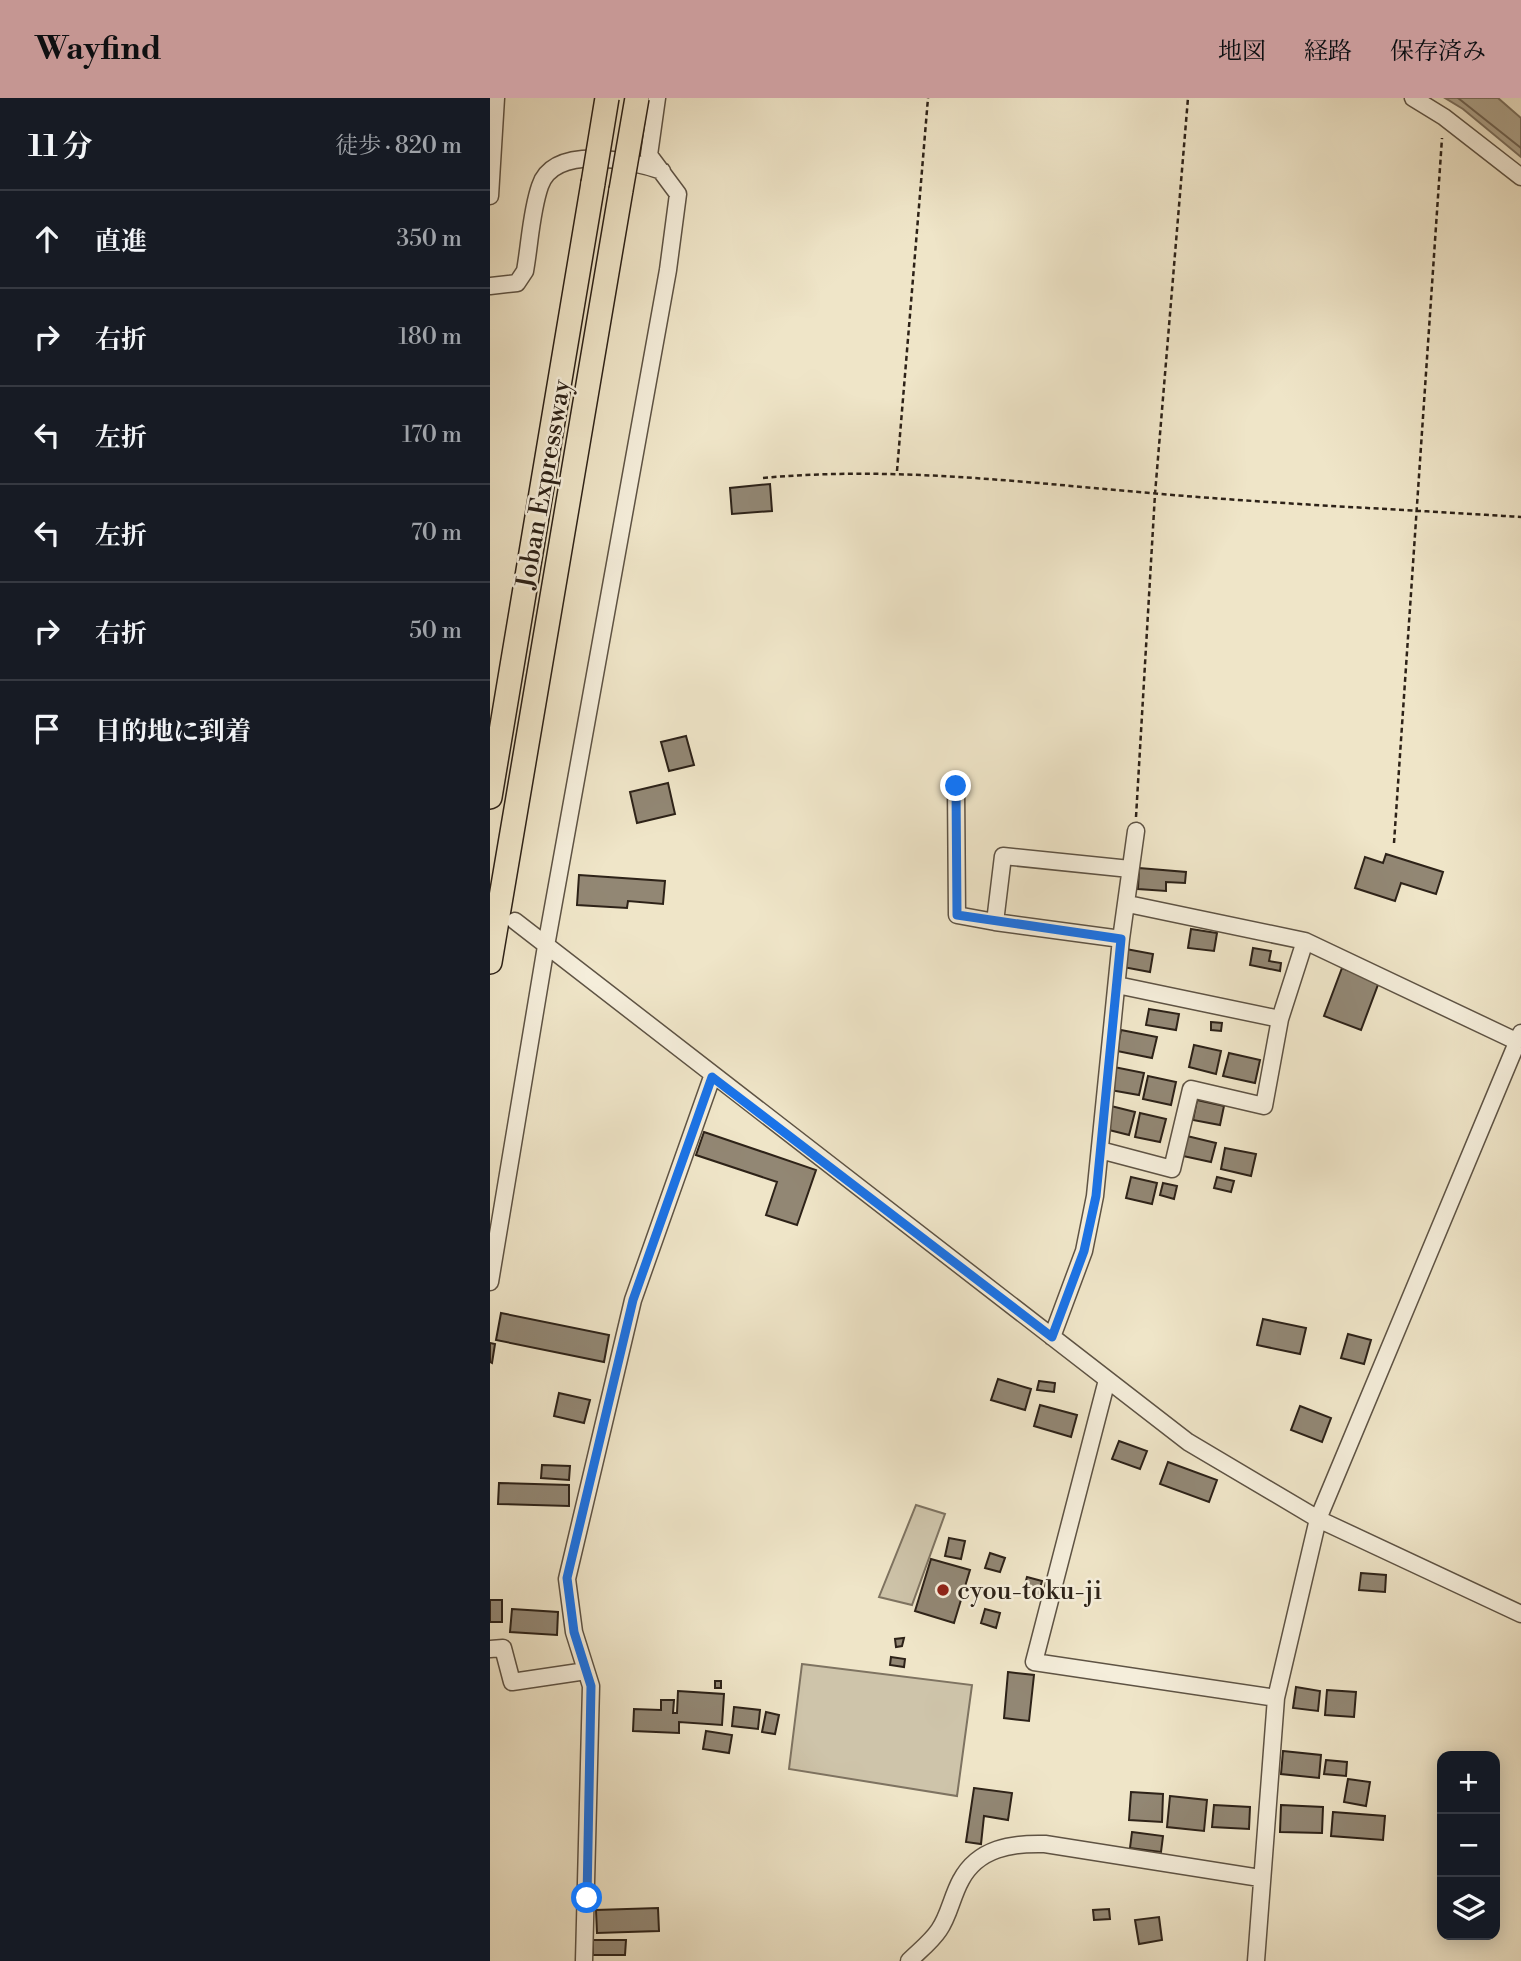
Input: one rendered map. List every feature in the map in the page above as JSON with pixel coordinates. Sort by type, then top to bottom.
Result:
[{"type":"highway","name":"Joban Expressway","points":[[490,797],[607,98]]},
{"type":"highway","name":"Joban Expressway","points":[[490,962],[637,98]]},
{"type":"street","points":[[490,196],[496,98]]},
{"type":"street","points":[[490,1282],[545,946],[668,270],[678,194],[649,155],[657,98]]},
{"type":"street","points":[[1413,98],[1444,117],[1521,177]]},
{"type":"street","points":[[490,286],[517,283],[525,271],[540,183],[555,166],[566,161],[591,160],[630,162],[662,171]]},
{"type":"street","points":[[956,786],[957,915],[1121,939]]},
{"type":"street","points":[[1052,1337],[1084,1251],[1096,1196],[1121,939],[1128,904],[1136,831]]},
{"type":"street","points":[[995,922],[1003,856],[1130,869]]},
{"type":"street","points":[[1128,904],[1305,941],[1518,1037],[1318,1519],[1276,1698],[1260,1878],[1256,1961]]},
{"type":"street","points":[[515,922],[712,1077],[1188,1442],[1318,1519],[1521,1614]]},
{"type":"street","points":[[1100,1150],[1172,1169],[1191,1089],[1264,1106],[1280,1019],[1305,941]]},
{"type":"street","points":[[1117,985],[1280,1019]]},
{"type":"street","points":[[584,1961],[591,1686],[574,1632],[567,1578],[633,1300],[712,1077]]},
{"type":"street","points":[[1107,1380],[1034,1661],[1276,1698]]},
{"type":"street","points":[[490,1649],[503,1648],[512,1682],[586,1671]]},
{"type":"street","points":[[909,1961],[940,1929],[961,1879],[974,1862],[992,1851],[1017,1843],[1045,1844],[1260,1878]]},
{"type":"path","points":[[897,472],[928,98]]},
{"type":"path","points":[[1136,831],[1155,494],[1188,98]]},
{"type":"path","points":[[1394,843],[1444,117]]},
{"type":"path","points":[[763,478],[831,471],[897,472],[1155,494],[1521,517]]},
{"type":"shaded area","points":[[916,1505],[945,1514],[912,1605],[879,1597]]},
{"type":"shaded area","points":[[802,1664],[972,1685],[957,1796],[789,1769]]},
{"type":"water","points":[[1445,98],[1498,98],[1521,118],[1521,157],[1463,109]]},
{"type":"building","points":[[770,484],[772,511],[732,514],[730,488]]},
{"type":"building","points":[[686,736],[694,765],[669,771],[661,742]]},
{"type":"building","points":[[668,783],[675,814],[637,823],[630,792]]},
{"type":"building","points":[[1386,854],[1443,872],[1436,894],[1401,883],[1395,901],[1355,888],[1365,857],[1383,863]]},
{"type":"building","points":[[1139,868],[1186,872],[1185,883],[1166,882],[1166,891],[1138,889]]},
{"type":"building","points":[[579,875],[665,881],[663,904],[628,901],[627,908],[577,905]]},
{"type":"building","points":[[1191,929],[1217,933],[1214,951],[1188,948]]},
{"type":"building","points":[[1253,948],[1271,951],[1269,961],[1281,963],[1280,971],[1250,965]]},
{"type":"building","points":[[1126,949],[1153,954],[1150,972],[1123,967]]},
{"type":"building","points":[[1342,968],[1379,982],[1361,1030],[1324,1016]]},
{"type":"building","points":[[1149,1009],[1179,1014],[1176,1030],[1146,1025]]},
{"type":"building","points":[[1211,1022],[1222,1023],[1221,1031],[1211,1030]]},
{"type":"building","points":[[1121,1030],[1157,1037],[1152,1058],[1117,1051]]},
{"type":"building","points":[[1194,1045],[1221,1051],[1216,1074],[1189,1067]]},
{"type":"building","points":[[1229,1053],[1260,1060],[1255,1083],[1223,1076]]},
{"type":"building","points":[[1114,1067],[1144,1073],[1139,1095],[1110,1090]]},
{"type":"building","points":[[1148,1076],[1176,1082],[1171,1105],[1143,1099]]},
{"type":"building","points":[[1197,1100],[1224,1106],[1220,1125],[1193,1120]]},
{"type":"building","points":[[1111,1106],[1135,1112],[1129,1135],[1105,1129]]},
{"type":"building","points":[[1140,1113],[1166,1119],[1160,1142],[1135,1137]]},
{"type":"building","points":[[704,1132],[816,1170],[797,1225],[766,1215],[777,1182],[696,1155]]},
{"type":"building","points":[[1187,1136],[1216,1143],[1211,1162],[1183,1156]]},
{"type":"building","points":[[1225,1148],[1256,1154],[1251,1176],[1221,1169]]},
{"type":"building","points":[[1131,1177],[1157,1183],[1152,1204],[1126,1198]]},
{"type":"building","points":[[1217,1177],[1234,1181],[1231,1192],[1214,1188]]},
{"type":"building","points":[[1163,1183],[1177,1186],[1174,1199],[1160,1195]]},
{"type":"building","points":[[501,1313],[609,1335],[604,1362],[496,1340]]},
{"type":"building","points":[[1263,1319],[1306,1328],[1300,1354],[1257,1345]]},
{"type":"building","points":[[1348,1334],[1371,1340],[1364,1364],[1341,1358]]},
{"type":"building","points":[[490,1343],[495,1344],[492,1363],[490,1362]]},
{"type":"building","points":[[998,1379],[1031,1389],[1025,1410],[991,1400]]},
{"type":"building","points":[[1039,1381],[1055,1383],[1054,1392],[1037,1390]]},
{"type":"building","points":[[559,1393],[590,1400],[584,1423],[554,1416]]},
{"type":"building","points":[[1040,1405],[1077,1415],[1071,1437],[1034,1426]]},
{"type":"building","points":[[1300,1406],[1331,1418],[1322,1442],[1291,1430]]},
{"type":"building","points":[[1119,1441],[1147,1451],[1140,1469],[1112,1459]]},
{"type":"building","points":[[1168,1462],[1217,1480],[1209,1502],[1160,1484]]},
{"type":"building","points":[[542,1465],[570,1466],[569,1480],[541,1478]]},
{"type":"building","points":[[499,1483],[569,1485],[569,1506],[498,1504]]},
{"type":"building","points":[[949,1538],[965,1541],[961,1559],[945,1556]]},
{"type":"building","points":[[990,1553],[1005,1558],[1000,1572],[985,1568]]},
{"type":"building","points":[[931,1559],[970,1570],[954,1623],[915,1611]]},
{"type":"building","points":[[1361,1573],[1386,1575],[1385,1592],[1359,1590]]},
{"type":"building","points":[[1027,1577],[1042,1581],[1038,1595],[1023,1591]]},
{"type":"building","points":[[490,1600],[502,1600],[502,1622],[490,1622]]},
{"type":"building","points":[[512,1609],[558,1612],[557,1635],[510,1632]]},
{"type":"building","points":[[985,1609],[1000,1613],[996,1628],[981,1623]]},
{"type":"building","points":[[904,1638],[902,1646],[896,1647],[895,1639]]},
{"type":"building","points":[[891,1657],[905,1659],[904,1667],[890,1665]]},
{"type":"building","points":[[1008,1672],[1034,1675],[1029,1721],[1004,1718]]},
{"type":"building","points":[[715,1681],[721,1681],[721,1688],[715,1688]]},
{"type":"building","points":[[1296,1687],[1320,1691],[1318,1711],[1293,1708]]},
{"type":"building","points":[[1327,1690],[1356,1692],[1354,1717],[1325,1715]]},
{"type":"building","points":[[678,1691],[724,1694],[722,1725],[679,1722],[679,1733],[633,1731],[634,1709],[661,1710],[661,1700],[674,1700],[673,1713],[677,1713]]},
{"type":"building","points":[[734,1707],[760,1710],[758,1729],[732,1726]]},
{"type":"building","points":[[766,1712],[779,1715],[775,1734],[762,1732]]},
{"type":"building","points":[[706,1731],[732,1735],[729,1753],[703,1749]]},
{"type":"building","points":[[1283,1751],[1321,1755],[1319,1778],[1281,1774]]},
{"type":"building","points":[[1326,1760],[1347,1762],[1346,1776],[1324,1774]]},
{"type":"building","points":[[1348,1779],[1370,1782],[1366,1806],[1344,1802]]},
{"type":"building","points":[[974,1788],[1012,1793],[1008,1820],[984,1816],[981,1844],[966,1842]]},
{"type":"building","points":[[1131,1792],[1163,1794],[1162,1822],[1129,1820]]},
{"type":"building","points":[[1170,1796],[1207,1800],[1204,1831],[1167,1827]]},
{"type":"building","points":[[1214,1805],[1250,1807],[1249,1829],[1212,1827]]},
{"type":"building","points":[[1281,1805],[1323,1807],[1322,1833],[1280,1832]]},
{"type":"building","points":[[1333,1812],[1385,1816],[1383,1840],[1331,1836]]},
{"type":"building","points":[[1132,1832],[1163,1836],[1161,1852],[1130,1848]]},
{"type":"building","points":[[658,1908],[659,1931],[597,1933],[596,1910]]},
{"type":"building","points":[[1109,1909],[1110,1919],[1094,1920],[1093,1910]]},
{"type":"building","points":[[1159,1917],[1162,1940],[1139,1944],[1135,1920]]},
{"type":"building","points":[[593,1940],[626,1940],[625,1955],[593,1955]]},
{"type":"place","name":"cyou-toku-ji","points":[[943,1590]]},
{"type":"route","points":[[587,1898],[591,1686],[574,1632],[567,1578],[633,1300],[712,1077],[1052,1337],[1084,1251],[1096,1196],[1121,939],[957,915],[956,786]]}]
